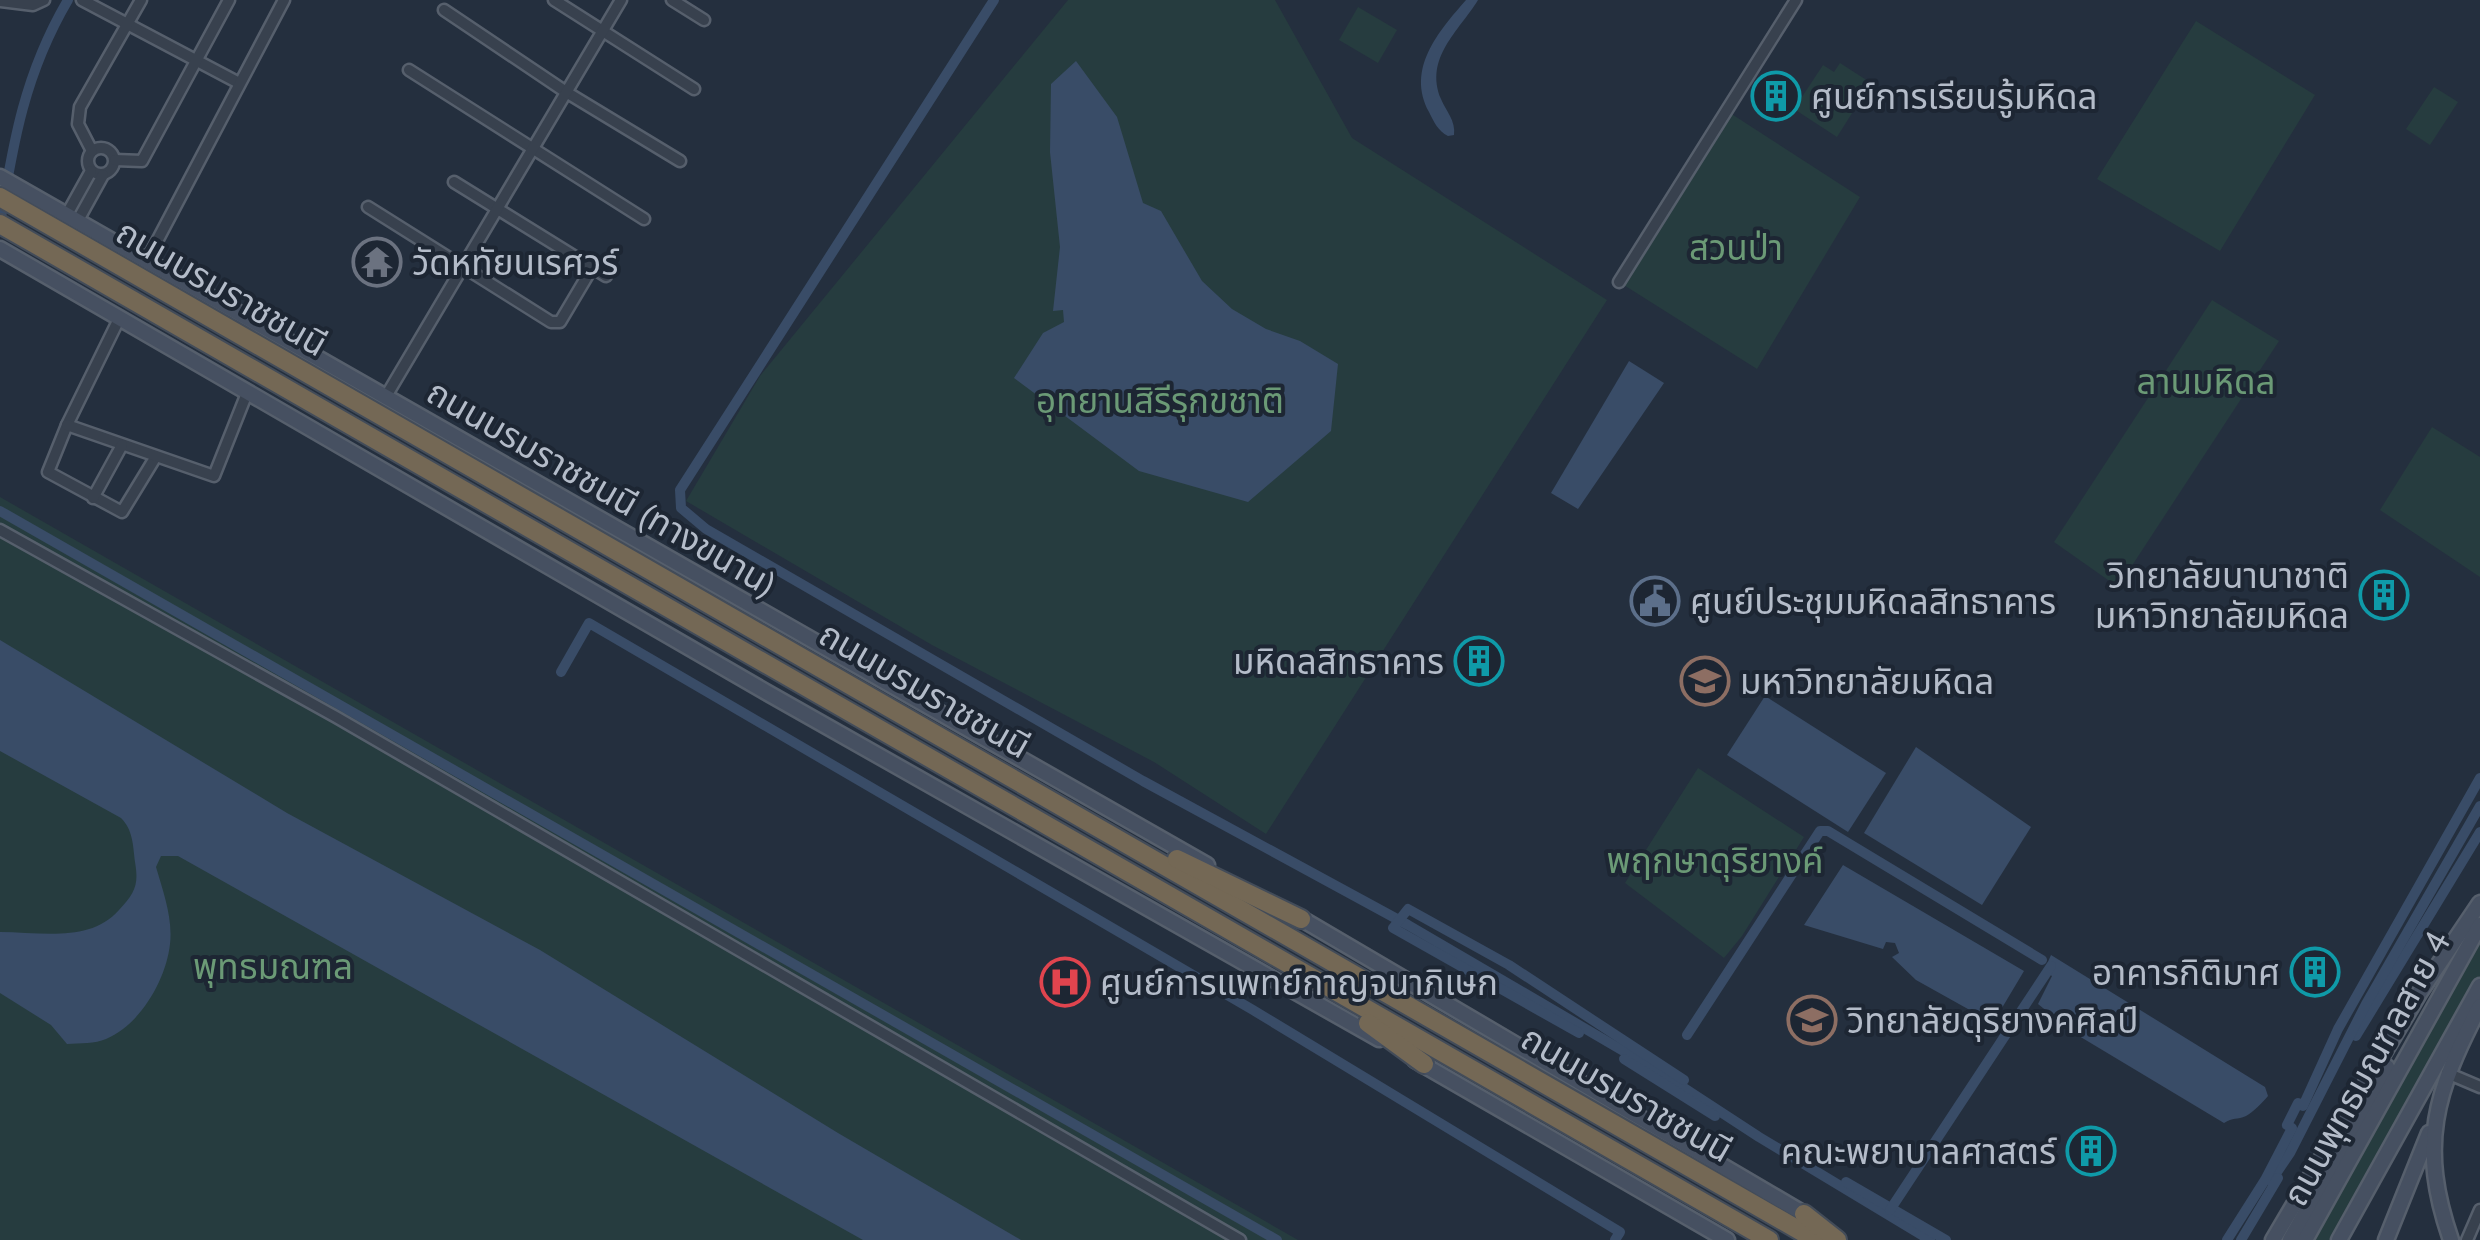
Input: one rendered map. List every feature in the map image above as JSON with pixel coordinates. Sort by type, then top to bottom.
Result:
[{"type":"highway","name":"ถนนบรมราชชนนี","points":[[10,196],[1816,1240]]},
{"type":"highway","name":"ถนนบรมราชชนนี","points":[[4,226],[1769,1240]]},
{"type":"highway","points":[[1055,801],[1302,919]]},
{"type":"highway","points":[[1257,948],[1424,1064]]},
{"type":"highway","points":[[1804,1214],[1837,1240]]},
{"type":"main road","name":"ถนนบรมราชชนนี (ทางขนาน)","points":[[0,176],[10,196],[71,219],[1302,919],[1850,1240]]},
{"type":"main road","points":[[2,250],[1727,1240]]},
{"type":"main road","points":[[2274,1240],[2420,992],[2480,904]]},
{"type":"main road","name":"ถนนพุทธมณฑลสาย 4","points":[[2305,1240],[2360,1127],[2480,922]]},
{"type":"main road","name":"ถนนพุทธมณฑลสาย 4","points":[[2340,1240],[2480,986]]},
{"type":"main road","points":[[2450,1240],[2432,1156],[2436,1118],[2446,1073],[2480,1006]]},
{"type":"main road","points":[[2386,1240],[2436,1118]]},
{"type":"main road","points":[[2290,1240],[2360,1127]]},
{"type":"street","points":[[0,1],[32,5],[44,0]]},
{"type":"street","points":[[84,0],[239,83]]},
{"type":"street","points":[[97,173],[88,163],[92,151],[78,124],[80,107],[141,0]]},
{"type":"street","points":[[92,151],[104,148],[115,160],[142,161],[228,0]]},
{"type":"street","points":[[146,262],[284,0]]},
{"type":"street","points":[[554,0],[694,89]]},
{"type":"street","points":[[385,398],[621,0]]},
{"type":"street","points":[[672,0],[704,20]]},
{"type":"street","points":[[1618,282],[1796,0]]},
{"type":"street","points":[[444,10],[566,92],[680,161]]},
{"type":"street","points":[[409,70],[644,219]]},
{"type":"street","points":[[71,219],[97,173],[113,168],[115,160]]},
{"type":"street","points":[[454,182],[606,276]]},
{"type":"street","points":[[368,207],[460,268],[555,323],[560,322],[592,268]]},
{"type":"street","points":[[119,320],[67,424],[48,472],[122,512],[155,458]]},
{"type":"street","points":[[67,424],[214,476],[246,393]]},
{"type":"street","points":[[93,498],[122,445]]},
{"type":"street","points":[[0,530],[336,717],[1240,1240]]},
{"type":"street","points":[[2446,1073],[2480,1087]]},
{"type":"street","points":[[2467,1240],[2480,1210]]},
{"type":"green space","name":"อุทยานสิรีรุกขชาติ","points":[[1068,0],[1275,0],[1352,138],[1607,300],[1266,834],[1154,762],[932,645],[686,501],[760,376]]},
{"type":"green space","points":[[1358,7],[1397,30],[1378,63],[1339,40]]},
{"type":"green space","points":[[2196,21],[2315,95],[2220,251],[2097,179]]},
{"type":"green space","points":[[1840,63],[1871,83],[1837,137],[1794,109],[1823,65],[1834,72]]},
{"type":"green space","points":[[2434,87],[2458,102],[2430,145],[2406,129]]},
{"type":"green space","name":"สวนป่า","points":[[1727,111],[1860,197],[1757,369],[1619,282]]},
{"type":"green space","name":"ลานมหิดล","points":[[2212,300],[2279,341],[2118,587],[2054,542]]},
{"type":"green space","points":[[2432,427],[2480,457],[2480,577],[2380,510]]},
{"type":"green space","name":"พุทธมณฑล","points":[[0,497],[1298,1240],[0,1240]]},
{"type":"green space","name":"พฤกษาดุริยางค์","points":[[1698,768],[1804,837],[1724,958],[1625,883]]},
{"type":"green space","points":[[2480,942],[2480,978],[2460,1015],[2331,1240],[2313,1240]]},
{"type":"water","points":[[1466,0],[1478,0],[1446,46],[1437,71],[1441,99],[1454,125],[1454,135],[1448,136],[1429,112],[1421,81],[1428,52]]},
{"type":"water","points":[[1076,61],[1117,117],[1143,203],[1161,211],[1202,281],[1232,309],[1338,364],[1331,431],[1248,502],[1139,471],[1014,378],[1043,333],[1064,322],[1063,310],[1053,311],[1060,247],[1050,152],[1051,84]]},
{"type":"water","points":[[1629,361],[1664,383],[1578,509],[1551,493]]},
{"type":"water","points":[[0,640],[287,813],[540,950],[1021,1240],[863,1240],[178,856],[161,856],[156,867],[171,934],[163,972],[149,1000],[130,1023],[106,1039],[67,1044],[51,1025],[0,993],[0,932],[64,933],[107,920],[134,888],[133,844],[121,818],[0,751]]},
{"type":"water","points":[[1765,696],[1886,773],[1848,832],[1727,755]]},
{"type":"water","points":[[1916,747],[2031,827],[1982,905],[1864,833]]},
{"type":"water","points":[[1843,865],[2024,971],[1993,1023],[1916,980],[1892,957],[1899,953],[1895,943],[1886,942],[1883,949],[1804,925]]},
{"type":"water","points":[[2051,955],[2265,1087],[2268,1096],[2248,1115],[2224,1123],[2074,1033],[2038,1004],[2052,976],[2044,971]]},
{"type":"waterway","points":[[0,224],[16,136],[31,81],[68,0]]},
{"type":"waterway","points":[[994,0],[680,490],[681,508],[706,529],[1143,781],[1408,925],[1661,1073],[1930,1240]]},
{"type":"waterway","points":[[0,511],[1277,1240]]},
{"type":"waterway","points":[[561,672],[589,623],[1253,1010],[1620,1232],[1615,1240]]},
{"type":"waterway","points":[[2227,1240],[2265,1180],[2292,1128],[2287,1125],[2298,1103],[2303,1106],[2338,1029],[2480,778]]},
{"type":"waterway","points":[[2271,1181],[2290,1153],[2366,1004],[2480,806]]},
{"type":"waterway","points":[[1687,1035],[1820,831],[1828,831],[2042,960]]},
{"type":"waterway","points":[[2356,1036],[2480,832]]},
{"type":"waterway","points":[[1579,1033],[1393,928],[1408,909],[1509,965],[1684,1080]]},
{"type":"waterway","points":[[1890,1210],[2051,966]]},
{"type":"waterway","points":[[1624,1059],[1715,1116]]},
{"type":"waterway","points":[[2241,1240],[2278,1178]]},
{"type":"waterway","points":[[1846,1182],[1946,1240]]},
{"type":"place","name":"ศูนย์การเรียนรู้มหิดล","points":[[1776,96]]},
{"type":"place","name":"วัดหทัยนเรศวร์","points":[[377,262]]},
{"type":"place","name":"วิทยาลัยนานาชาติ มหาวิทยาลัยมหิดล","points":[[2384,595]]},
{"type":"place","name":"ศูนย์ประชุมมหิดลสิทธาคาร","points":[[1655,601]]},
{"type":"place","name":"มหิดลสิทธาคาร","points":[[1479,661]]},
{"type":"place","name":"มหาวิทยาลัยมหิดล","points":[[1705,681]]},
{"type":"place","name":"อาคารกิติมาศ","points":[[2315,972]]},
{"type":"place","name":"ศูนย์การแพทย์กาญจนาภิเษก","points":[[1065,982]]},
{"type":"place","name":"วิทยาลัยดุริยางคศิลป์","points":[[1812,1020]]},
{"type":"place","name":"คณะพยาบาลศาสตร์","points":[[2091,1151]]}]
